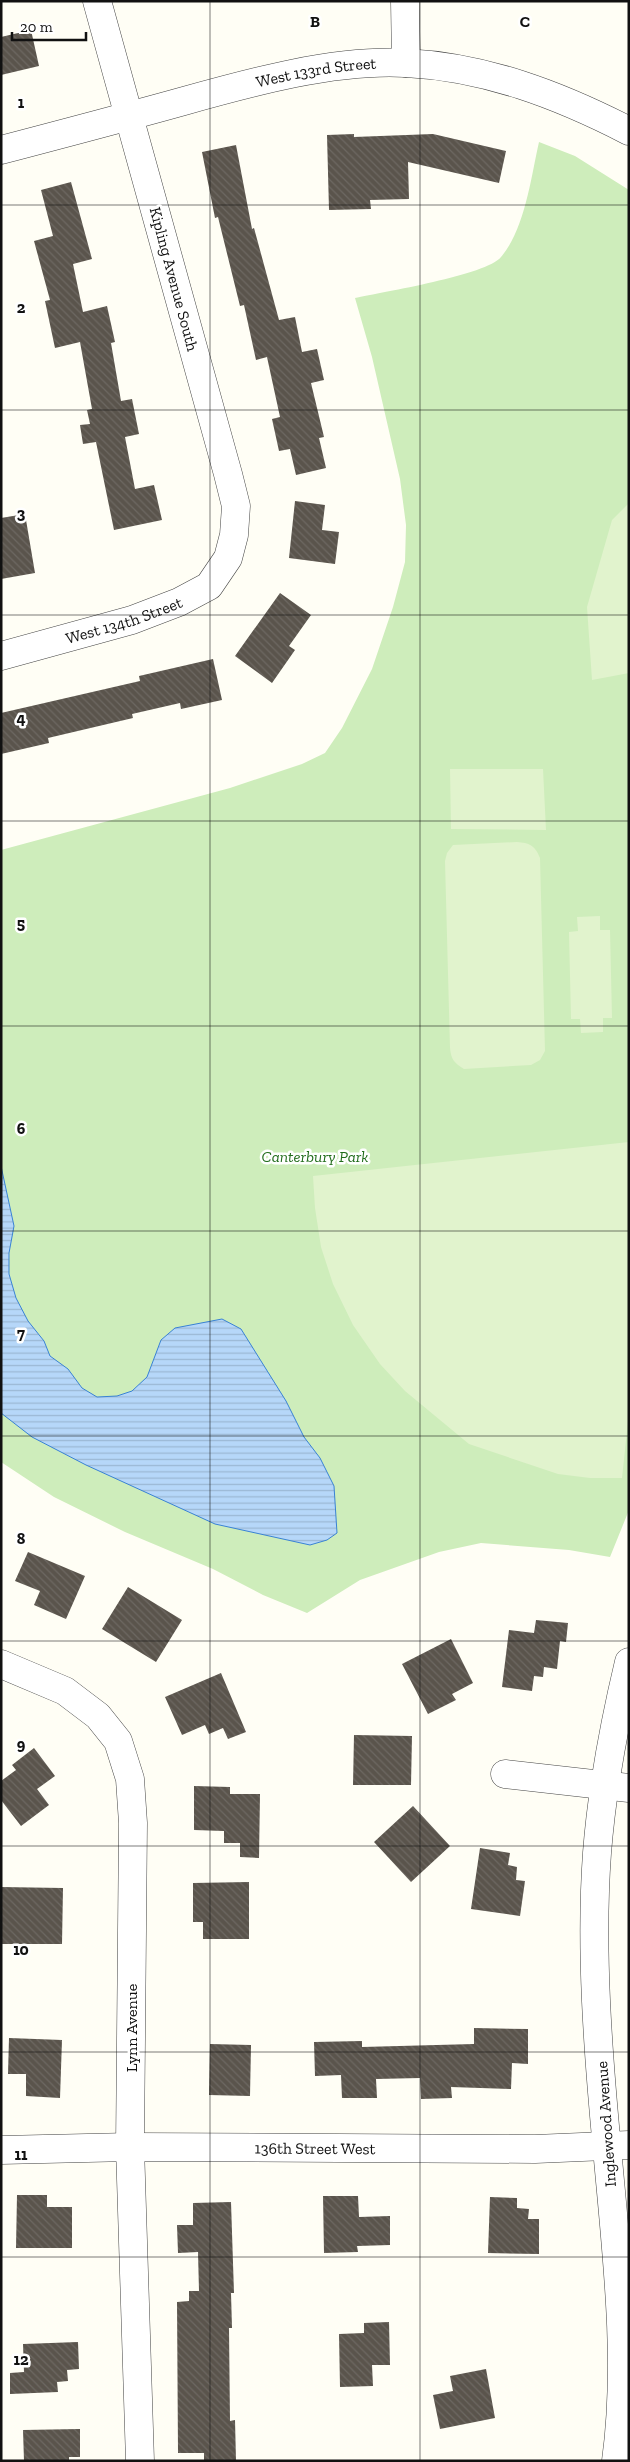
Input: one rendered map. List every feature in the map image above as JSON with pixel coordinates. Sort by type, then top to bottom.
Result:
[{"type":"street","name":"Kipling Avenue South","points":[[97,1],[236,506],[234,535],[228,558]]},
{"type":"street","points":[[405,1],[406,63]]},
{"type":"street","name":"West 133rd Street","points":[[1,150],[285,75],[356,65],[406,63],[464,70],[514,82],[560,98],[629,131]]},
{"type":"street","name":"West 134th Street","points":[[1,656],[132,620],[179,602],[209,586],[228,558]]},
{"type":"street","name":"Inglewood Avenue","points":[[616,2461],[628,2379],[618,2146],[594,1932],[597,1854],[617,1787],[614,1725],[629,1662]]},
{"type":"street","name":"Lynn Avenue","points":[[1,1664],[66,1691],[98,1716],[118,1742],[130,1779],[133,1823],[130,2147],[140,2461]]},
{"type":"street","points":[[505,1774],[617,1787]]},
{"type":"street","name":"136th Street West","points":[[1,2150],[130,2147],[535,2149],[618,2146]]},
{"type":"green space","name":"Canterbury Park","points":[[539,142],[575,156],[629,190],[629,1510],[610,1557],[569,1550],[481,1543],[439,1552],[360,1580],[307,1613],[263,1595],[213,1569],[125,1532],[54,1497],[1,1462],[1,850],[230,788],[302,764],[325,753],[342,728],[372,669],[393,607],[405,562],[406,525],[400,479],[372,357],[355,298],[456,276],[492,264],[501,257],[516,232],[521,218]]},
{"type":"green space","points":[[629,503],[629,673],[592,680],[587,607],[612,520]]},
{"type":"green space","points":[[450,769],[543,769],[546,830],[451,829]]},
{"type":"green space","points":[[517,842],[531,845],[540,858],[545,1051],[540,1060],[531,1065],[464,1069],[454,1060],[450,1048],[445,861],[447,853],[453,845]]},
{"type":"green space","points":[[600,916],[600,930],[610,930],[612,1018],[603,1018],[603,1032],[581,1033],[580,1019],[571,1019],[569,932],[578,931],[577,917]]},
{"type":"green space","points":[[629,1142],[629,1412],[622,1478],[590,1478],[558,1474],[469,1444],[405,1391],[380,1364],[353,1325],[333,1284],[321,1247],[315,1208],[313,1176]]},
{"type":"water","points":[[1,1166],[14,1226],[9,1253],[9,1274],[16,1298],[28,1321],[44,1341],[50,1356],[68,1369],[82,1388],[97,1397],[117,1396],[132,1391],[147,1377],[161,1340],[175,1328],[222,1319],[241,1329],[286,1401],[304,1437],[320,1458],[334,1486],[337,1533],[327,1540],[310,1545],[215,1524],[86,1465],[32,1437],[1,1413]]},
{"type":"building","points":[[31,30],[39,66],[1,75],[1,37]]},
{"type":"building","points":[[354,134],[354,137],[433,134],[506,151],[499,183],[408,162],[409,199],[370,200],[371,209],[329,210],[327,135]]},
{"type":"building","points":[[236,145],[252,229],[254,228],[279,320],[295,317],[302,352],[317,349],[324,380],[311,383],[324,437],[319,438],[326,468],[296,475],[290,449],[279,451],[272,419],[280,417],[267,357],[256,360],[244,305],[240,306],[218,217],[215,218],[202,152]]},
{"type":"building","points":[[71,182],[92,259],[73,264],[83,312],[107,306],[115,342],[111,343],[121,401],[132,399],[139,434],[125,437],[135,489],[154,485],[162,520],[114,530],[96,442],[83,444],[80,425],[90,424],[87,410],[92,409],[80,342],[55,348],[45,301],[50,300],[34,241],[53,236],[41,190]]},
{"type":"building","points":[[295,501],[325,505],[322,530],[339,532],[335,564],[289,558]]},
{"type":"building","points":[[25,514],[35,573],[1,579],[1,518]]},
{"type":"building","points":[[280,593],[311,615],[289,646],[295,650],[272,683],[235,656]]},
{"type":"building","points":[[213,659],[222,700],[181,709],[180,703],[132,714],[133,718],[48,738],[49,743],[1,754],[1,713],[140,681],[139,676]]},
{"type":"building","points":[[28,1552],[85,1576],[66,1619],[34,1605],[40,1591],[15,1581]]},
{"type":"building","points":[[128,1587],[182,1620],[156,1662],[102,1629]]},
{"type":"building","points":[[536,1620],[568,1623],[566,1642],[560,1641],[557,1669],[544,1667],[543,1677],[534,1676],[532,1691],[502,1687],[509,1630],[534,1633]]},
{"type":"building","points":[[451,1639],[473,1683],[452,1694],[456,1700],[428,1714],[402,1664]]},
{"type":"building","points":[[221,1673],[246,1732],[228,1739],[223,1728],[209,1734],[205,1725],[182,1735],[165,1697]]},
{"type":"building","points":[[354,1735],[412,1736],[411,1785],[353,1785]]},
{"type":"building","points":[[34,1748],[55,1776],[37,1789],[49,1805],[21,1826],[1,1800],[1,1781],[16,1770],[12,1765]]},
{"type":"building","points":[[194,1786],[230,1787],[230,1794],[260,1794],[259,1858],[240,1857],[240,1843],[224,1843],[224,1831],[194,1830]]},
{"type":"building","points":[[413,1806],[450,1846],[411,1882],[374,1842]]},
{"type":"building","points":[[480,1848],[510,1853],[508,1865],[517,1867],[516,1880],[525,1881],[520,1916],[471,1909]]},
{"type":"building","points":[[249,1882],[249,1939],[203,1939],[203,1922],[193,1922],[193,1883]]},
{"type":"building","points":[[1,1887],[63,1888],[62,1944],[1,1944]]},
{"type":"building","points":[[474,2028],[528,2029],[528,2064],[512,2063],[511,2089],[451,2087],[452,2098],[421,2099],[420,2078],[376,2079],[377,2098],[342,2098],[341,2075],[315,2076],[314,2042],[362,2041],[362,2047],[474,2044]]},
{"type":"building","points":[[9,2038],[62,2040],[60,2098],[26,2096],[26,2074],[8,2074]]},
{"type":"building","points":[[210,2044],[251,2045],[250,2096],[209,2095]]},
{"type":"building","points":[[17,2195],[47,2195],[47,2207],[72,2207],[72,2248],[16,2248]]},
{"type":"building","points":[[323,2196],[358,2196],[359,2217],[390,2216],[390,2245],[357,2246],[358,2252],[324,2253]]},
{"type":"building","points":[[490,2197],[517,2198],[517,2208],[529,2209],[528,2219],[539,2219],[539,2254],[488,2253]]},
{"type":"building","points":[[231,2202],[234,2293],[231,2293],[232,2328],[229,2328],[230,2421],[235,2420],[236,2461],[204,2461],[204,2453],[178,2453],[177,2302],[189,2301],[189,2291],[199,2291],[198,2252],[178,2253],[177,2225],[193,2225],[193,2203]]},
{"type":"building","points":[[389,2322],[390,2365],[372,2365],[373,2386],[340,2387],[339,2334],[364,2333],[364,2323]]},
{"type":"building","points":[[78,2342],[79,2369],[67,2370],[68,2381],[57,2382],[58,2392],[10,2394],[10,2373],[24,2372],[23,2344]]},
{"type":"building","points":[[486,2369],[495,2418],[440,2429],[433,2395],[453,2391],[450,2376]]},
{"type":"building","points":[[80,2429],[80,2457],[69,2457],[69,2461],[24,2461],[23,2430]]}]
